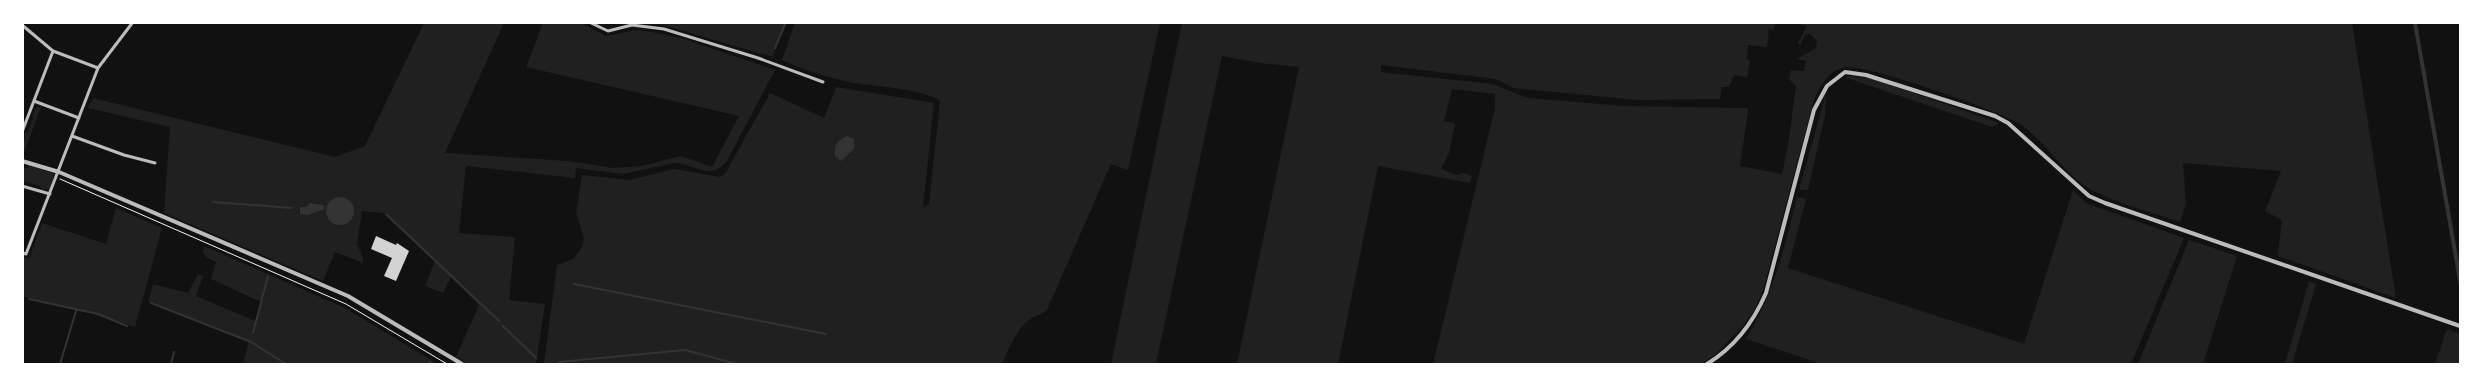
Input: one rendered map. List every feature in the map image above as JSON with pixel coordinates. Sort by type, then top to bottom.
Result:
[{"type":"street","points":[[22,253],[26,254],[98,68],[133,22]]},
{"type":"street","points":[[589,22],[608,31],[632,25],[664,29],[758,58],[822,82]]},
{"type":"street","points":[[22,25],[54,51],[98,68]]},
{"type":"street","points":[[22,132],[54,51]]},
{"type":"street","points":[[1707,364],[1737,340],[1760,307],[1766,293],[1814,110],[1827,86],[1844,72],[1866,75],[1995,116],[2008,123],[2089,196],[2105,203],[2460,326]]},
{"type":"street","points":[[34,101],[79,118]]},
{"type":"street","points":[[72,136],[124,155],[155,163]]},
{"type":"street","points":[[22,161],[59,172],[348,296],[462,364]]},
{"type":"street","points":[[22,186],[50,194]]},
{"type":"path","points":[[59,172],[60,180],[346,304],[447,364]]},
{"type":"shaded area","points":[[424,23],[504,23],[445,153],[568,161],[613,168],[641,166],[681,156],[712,167],[739,116],[526,67],[543,23],[581,23],[606,36],[636,30],[652,32],[684,39],[775,70],[727,161],[715,170],[702,170],[674,163],[623,174],[576,168],[575,178],[466,166],[459,233],[515,237],[509,300],[545,304],[536,364],[468,364],[456,357],[479,305],[451,277],[443,293],[425,286],[435,261],[383,213],[362,211],[357,244],[363,258],[363,263],[335,252],[323,281],[164,213],[170,127],[88,108],[93,98],[335,157],[365,146]],"holes":[[[330,201],[351,206],[353,214],[349,222],[327,213]],[[310,203],[320,204],[325,209],[308,215],[299,212],[300,207],[306,207]]]},
{"type":"shaded area","points":[[656,23],[786,23],[773,57]]},
{"type":"shaded area","points":[[795,23],[1160,23],[1128,170],[1111,164],[1047,310],[1030,319],[1020,329],[1002,364],[544,364],[557,265],[573,259],[581,249],[584,239],[576,213],[582,175],[630,180],[674,169],[720,177],[725,174],[770,93],[824,118],[836,87],[934,103],[923,207],[929,204],[940,101],[911,91],[832,78],[782,60]]},
{"type":"shaded area","points":[[1182,23],[1775,23],[1774,30],[1769,29],[1767,47],[1748,45],[1747,59],[1750,61],[1747,77],[1734,75],[1729,87],[1722,87],[1720,99],[1638,100],[1514,88],[1496,79],[1381,65],[1381,72],[1492,84],[1528,98],[1624,106],[1747,108],[1740,166],[1782,174],[1796,86],[1789,79],[1791,70],[1804,71],[1806,61],[1797,59],[1816,48],[1817,41],[1810,34],[1805,35],[1800,45],[1798,43],[1807,26],[1793,23],[2352,23],[2396,298],[2278,256],[2282,220],[2265,211],[2281,171],[2183,163],[2186,204],[2180,222],[2121,203],[2090,189],[2072,175],[2029,131],[2008,118],[1988,109],[1906,81],[1860,68],[1847,67],[1830,74],[1814,100],[1763,290],[1755,309],[1742,327],[1715,355],[1700,364],[1433,364],[1495,108],[1495,94],[1452,89],[1444,121],[1455,123],[1449,153],[1441,169],[1454,174],[1463,173],[1472,176],[1470,183],[1378,166],[1338,364],[1237,364],[1299,67],[1260,63],[1222,56],[1156,364],[1111,364]]},
{"type":"shaded area","points":[[2413,23],[2417,23],[2460,268],[2460,292]]},
{"type":"shaded area","points":[[1852,76],[1876,80],[1999,123],[1992,127],[1844,77]]},
{"type":"shaded area","points":[[1826,93],[1825,115],[1808,190],[1799,190]]},
{"type":"shaded area","points":[[37,107],[41,107],[23,155],[25,133],[28,133],[33,118],[32,115]]},
{"type":"shaded area","points":[[847,136],[854,139],[854,149],[841,161],[835,156],[835,149],[839,141]]},
{"type":"shaded area","points":[[29,165],[54,174],[50,189],[42,190],[40,186],[23,181],[22,168],[28,168]]},
{"type":"shaded area","points":[[2073,190],[2086,203],[2184,238],[2131,364],[1822,364],[1746,339],[1771,288],[1783,252],[1797,197],[1806,199],[1788,268],[2024,344]]},
{"type":"shaded area","points":[[340,197],[350,201],[354,211],[350,221],[340,225],[330,221],[326,211],[330,201]]},
{"type":"shaded area","points":[[310,203],[323,205],[325,209],[308,215],[300,214],[300,207],[306,207]]},
{"type":"shaded area","points":[[116,208],[162,228],[135,327],[78,309],[23,297],[23,257],[29,259],[42,223],[106,244]]},
{"type":"shaded area","points":[[2189,240],[2237,256],[2203,364],[2138,364]]},
{"type":"shaded area","points":[[204,246],[345,308],[438,364],[243,364],[249,341],[148,302],[153,284],[188,293],[198,274],[203,276],[196,296],[255,321],[261,302],[211,279],[216,262],[206,257],[203,252]]},
{"type":"shaded area","points":[[2309,281],[2316,284],[2292,364],[2285,364]]},
{"type":"shaded area","points":[[2447,329],[2460,334],[2460,364],[2435,364]]},
{"type":"building","points":[[376,236],[396,245],[397,243],[409,251],[396,281],[384,276],[392,258],[371,249]]},
{"type":"waterway","points":[[775,48],[786,22]]},
{"type":"waterway","points":[[213,202],[292,208]]},
{"type":"waterway","points":[[387,215],[499,321]]},
{"type":"waterway","points":[[253,333],[268,276]]},
{"type":"waterway","points":[[574,284],[826,334]]},
{"type":"waterway","points":[[29,299],[98,314],[127,326]]},
{"type":"waterway","points":[[151,303],[251,342],[286,364]]},
{"type":"waterway","points":[[60,364],[76,311]]},
{"type":"waterway","points":[[503,326],[536,358]]},
{"type":"waterway","points":[[559,362],[685,350],[737,364]]},
{"type":"waterway","points":[[171,364],[174,352]]}]
